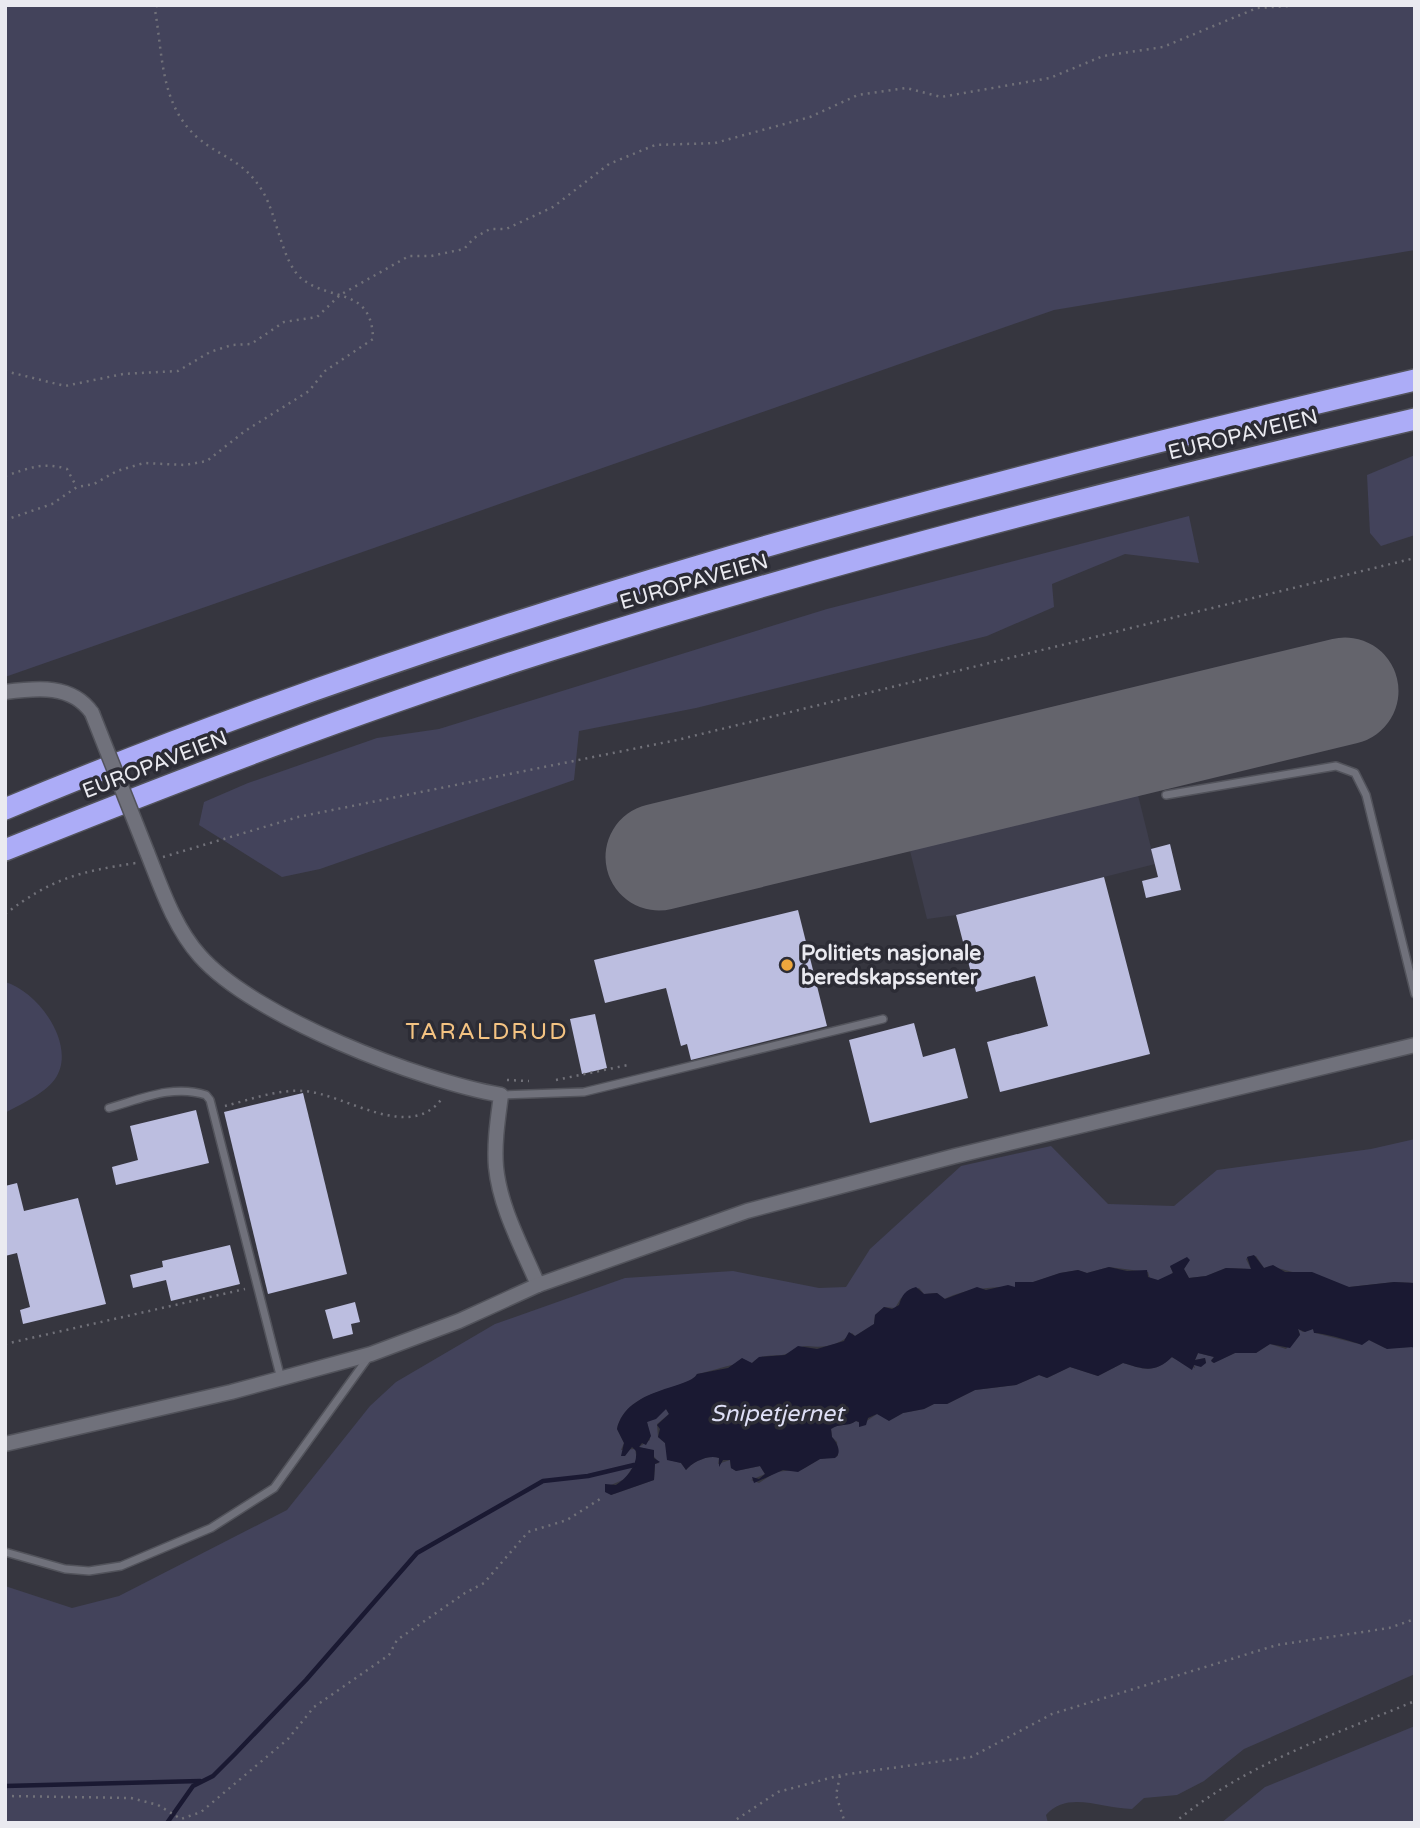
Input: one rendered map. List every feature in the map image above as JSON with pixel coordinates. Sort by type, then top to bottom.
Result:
[{"type":"highway","name":"EUROPAVEIEN","points":[[5,809],[326,686],[624,588],[945,498],[1415,380]]},
{"type":"highway","name":"EUROPAVEIEN","points":[[5,850],[212,768],[335,724],[545,652],[675,612],[1067,504],[1415,419]]},
{"type":"street","points":[[5,692],[47,690],[69,693],[79,697],[92,713],[184,935],[206,963],[232,985],[277,1012],[323,1033],[450,1084],[501,1095],[496,1152],[499,1185],[510,1221],[538,1285]]},
{"type":"street","points":[[5,1444],[281,1379],[371,1354],[458,1321],[538,1285],[696,1228],[804,1194],[1415,1045]]},
{"type":"lane","points":[[1166,795],[1336,766],[1354,773],[1366,795],[1415,994]]},
{"type":"lane","points":[[501,1095],[584,1092],[883,1019]]},
{"type":"lane","points":[[109,1108],[161,1092],[182,1091],[206,1095],[213,1108],[281,1379]]},
{"type":"lane","points":[[5,1552],[65,1569],[89,1571],[121,1566],[211,1528],[274,1488],[371,1354]]},
{"type":"path","points":[[5,520],[52,504],[77,487],[94,484],[117,471],[144,463],[185,465],[208,461],[245,431],[309,391],[324,371],[373,339],[372,322],[361,304],[302,279],[286,254],[277,222],[255,179],[235,160],[198,139],[177,115],[166,89],[155,10],[157,5]]},
{"type":"path","points":[[5,371],[65,386],[133,373],[178,371],[210,352],[232,345],[251,344],[284,322],[317,317],[340,295],[409,256],[430,256],[464,249],[474,237],[490,229],[506,229],[553,207],[609,163],[655,145],[715,143],[810,117],[858,95],[906,88],[941,97],[1050,78],[1103,56],[1163,47],[1257,8],[1307,5]]},
{"type":"path","points":[[5,476],[34,465],[54,465],[66,469],[77,487]]},
{"type":"path","points":[[5,914],[37,890],[63,878],[298,817],[677,740],[1415,558]]},
{"type":"path","points":[[554,1080],[628,1065]]},
{"type":"path","points":[[502,1080],[535,1081]]},
{"type":"path","points":[[213,1108],[301,1091],[409,1118],[433,1109],[450,1084]]},
{"type":"path","points":[[5,1344],[256,1287]]},
{"type":"path","points":[[5,1796],[131,1798],[158,1805],[181,1819],[201,1812],[288,1739],[314,1707],[389,1655],[397,1640],[484,1583],[528,1532],[567,1520],[600,1499]]},
{"type":"path","points":[[731,1823],[778,1792],[841,1775],[971,1757],[1052,1714],[1277,1645],[1389,1628],[1415,1619]]},
{"type":"path","points":[[1174,1823],[1216,1791],[1254,1768],[1415,1701]]},
{"type":"path","points":[[841,1775],[836,1795],[845,1823]]},
{"type":"shaded area","points":[[5,5],[1415,5],[1415,250],[1054,310],[5,677]]},
{"type":"shaded area","points":[[1415,455],[1415,535],[1381,546],[1370,533],[1367,475]]},
{"type":"shaded area","points":[[1189,516],[1199,563],[1125,554],[1052,584],[1054,607],[987,636],[696,708],[579,731],[574,780],[320,869],[282,877],[199,825],[204,802],[248,783],[377,738],[439,729],[827,609]]},
{"type":"shaded area","points":[[1136,787],[1155,864],[956,915],[927,919],[908,843]]},
{"type":"shaded area","points":[[5,982],[18,987],[41,1008],[51,1021],[62,1051],[61,1066],[55,1079],[32,1098],[5,1113]]},
{"type":"shaded area","points":[[1415,1139],[1415,1283],[1394,1282],[1349,1287],[1270,1266],[1264,1268],[1256,1256],[1249,1256],[1246,1259],[1251,1269],[1226,1268],[1206,1276],[1189,1278],[1184,1269],[1187,1263],[1170,1267],[1173,1272],[1159,1280],[1150,1279],[1148,1272],[1109,1267],[1087,1273],[1078,1270],[1060,1273],[1033,1282],[1015,1283],[1015,1287],[970,1290],[944,1299],[937,1293],[924,1294],[919,1288],[901,1298],[895,1308],[884,1307],[875,1315],[874,1324],[855,1336],[852,1333],[831,1345],[804,1346],[785,1354],[762,1357],[752,1363],[697,1374],[691,1380],[644,1398],[632,1405],[623,1415],[617,1429],[624,1443],[621,1450],[635,1449],[637,1460],[625,1479],[611,1485],[611,1495],[654,1480],[655,1464],[659,1463],[653,1455],[654,1451],[639,1447],[650,1440],[647,1422],[666,1409],[669,1414],[657,1424],[658,1437],[665,1443],[669,1460],[681,1463],[686,1470],[696,1462],[710,1457],[719,1458],[718,1464],[730,1460],[731,1468],[736,1471],[760,1466],[765,1474],[751,1480],[759,1483],[776,1472],[803,1469],[820,1459],[838,1456],[837,1442],[832,1437],[831,1429],[834,1427],[856,1421],[862,1424],[877,1414],[892,1419],[934,1404],[947,1404],[975,1390],[1016,1385],[1039,1375],[1047,1378],[1070,1367],[1098,1376],[1123,1363],[1154,1368],[1171,1357],[1195,1368],[1194,1365],[1206,1363],[1205,1358],[1195,1360],[1198,1353],[1214,1357],[1211,1360],[1213,1363],[1235,1353],[1256,1353],[1270,1344],[1286,1349],[1300,1334],[1298,1329],[1303,1332],[1313,1329],[1315,1333],[1359,1344],[1369,1340],[1385,1348],[1413,1347],[1415,1674],[1244,1749],[1204,1781],[1177,1795],[1144,1798],[1132,1809],[1075,1802],[1064,1804],[1046,1815],[1048,1823],[5,1823],[5,1586],[72,1608],[119,1596],[287,1510],[370,1406],[396,1382],[495,1324],[625,1278],[733,1271],[819,1288],[846,1287],[870,1249],[961,1166],[1051,1146],[1108,1204],[1174,1206],[1217,1170],[1371,1149]]},
{"type":"shaded area","points":[[1415,1726],[1415,1823],[1221,1823],[1265,1787]]},
{"type":"water","name":"Snipetjernet","points":[[1254,1255],[1264,1268],[1273,1265],[1285,1272],[1312,1272],[1349,1287],[1394,1282],[1415,1283],[1415,1349],[1387,1349],[1369,1340],[1362,1345],[1314,1333],[1313,1329],[1305,1332],[1298,1329],[1300,1335],[1290,1348],[1270,1344],[1256,1353],[1235,1353],[1214,1363],[1211,1361],[1214,1357],[1198,1353],[1195,1360],[1205,1358],[1206,1363],[1201,1367],[1194,1365],[1192,1370],[1172,1357],[1160,1366],[1149,1369],[1123,1363],[1098,1376],[1070,1367],[1047,1378],[1039,1375],[1016,1385],[975,1390],[947,1404],[934,1404],[903,1413],[889,1421],[877,1414],[868,1418],[866,1425],[859,1427],[859,1422],[856,1421],[834,1427],[831,1429],[832,1437],[839,1450],[835,1458],[820,1459],[798,1472],[783,1470],[754,1483],[752,1477],[759,1479],[765,1474],[760,1466],[736,1471],[731,1468],[730,1460],[723,1460],[719,1467],[719,1458],[710,1457],[696,1462],[686,1470],[681,1463],[667,1460],[665,1443],[658,1437],[660,1429],[657,1425],[669,1414],[666,1409],[656,1419],[647,1422],[651,1436],[646,1445],[642,1443],[639,1447],[654,1450],[654,1458],[660,1462],[655,1464],[654,1480],[611,1495],[605,1492],[605,1484],[616,1485],[631,1471],[636,1451],[632,1447],[625,1456],[621,1456],[624,1443],[617,1429],[623,1415],[645,1397],[683,1383],[697,1374],[728,1368],[742,1358],[752,1363],[759,1357],[785,1355],[798,1346],[817,1349],[844,1341],[849,1332],[855,1336],[874,1324],[875,1315],[884,1307],[892,1309],[899,1305],[904,1293],[912,1288],[916,1287],[924,1294],[937,1293],[945,1299],[977,1287],[986,1290],[1008,1285],[1015,1287],[1015,1282],[1033,1282],[1060,1273],[1078,1270],[1087,1273],[1109,1267],[1127,1271],[1147,1270],[1148,1277],[1158,1280],[1173,1273],[1170,1266],[1187,1257],[1190,1260],[1184,1269],[1189,1278],[1206,1276],[1226,1268],[1251,1269],[1247,1257]]},
{"type":"building","points":[[1170,844],[1181,890],[1146,898],[1142,881],[1158,877],[1151,849]]},
{"type":"building","points":[[1104,877],[1150,1054],[1000,1092],[987,1042],[1048,1026],[1035,976],[976,992],[956,915]]},
{"type":"building","points":[[798,910],[827,1026],[691,1060],[687,1044],[681,1046],[666,988],[605,1003],[594,960]]},
{"type":"building","points":[[595,1014],[607,1068],[582,1074],[570,1019]]},
{"type":"building","points":[[914,1023],[923,1057],[955,1048],[968,1098],[870,1123],[849,1040]]},
{"type":"building","points":[[303,1093],[347,1274],[268,1294],[224,1112]]},
{"type":"building","points":[[196,1110],[209,1163],[116,1185],[112,1167],[138,1160],[130,1126]]},
{"type":"building","points":[[17,1183],[24,1211],[78,1198],[106,1304],[23,1324],[20,1310],[30,1307],[17,1253],[5,1256],[5,1186]]},
{"type":"building","points":[[230,1245],[240,1284],[171,1301],[166,1280],[133,1288],[130,1275],[163,1267],[162,1261]]},
{"type":"building","points":[[355,1302],[360,1322],[351,1324],[353,1334],[333,1339],[325,1310]]},
{"type":"waterway","points":[[167,1823],[193,1786],[213,1776],[235,1754],[306,1680],[417,1553],[543,1481],[588,1476],[634,1465]]},
{"type":"waterway","points":[[5,1786],[200,1781]]},
{"type":"runway","points":[[659,857],[1345,691]]},
{"type":"place","name":"Politiets nasjonale beredskapssenter","points":[[787,965]]},
{"type":"district","name":"TARALDRUD","points":[[487,1032]]}]
